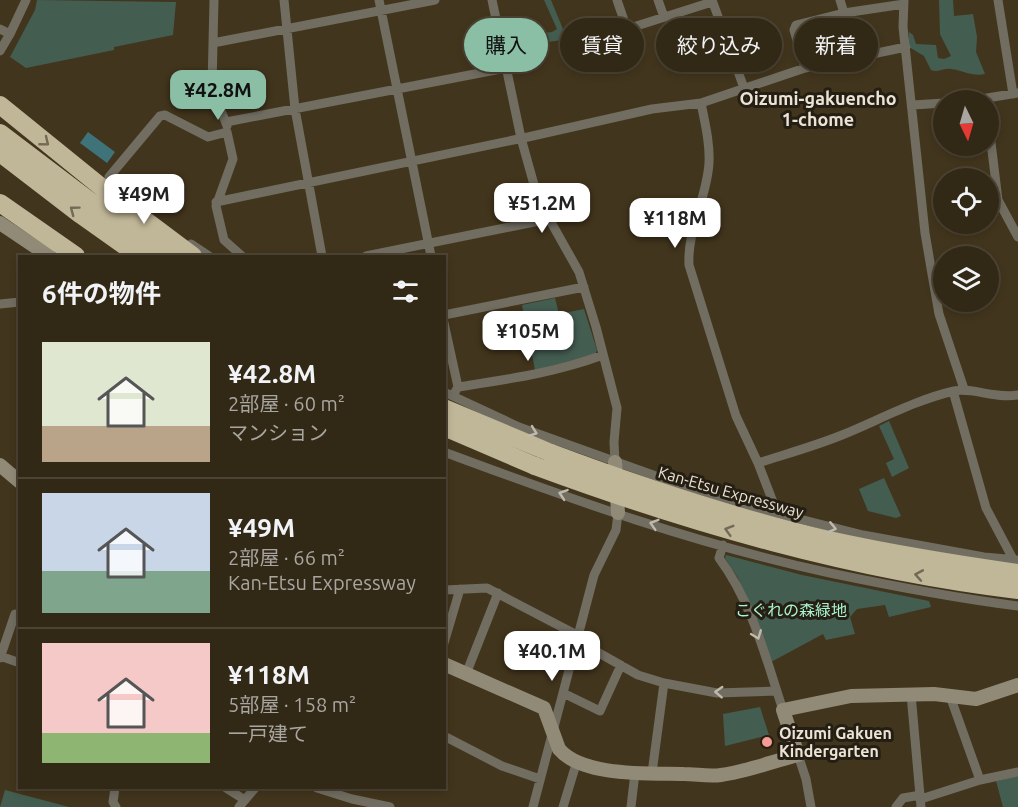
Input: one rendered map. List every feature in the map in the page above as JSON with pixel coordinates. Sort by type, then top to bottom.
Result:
[{"type":"highway","points":[[0,105],[105,190],[192,255]]},
{"type":"highway","points":[[0,133],[166,255]]},
{"type":"highway","points":[[0,153],[138,255]]},
{"type":"highway","points":[[0,203],[75,255]]},
{"type":"highway","name":"Kan-Etsu Expressway","points":[[446,400],[598,471],[683,500],[829,540],[896,553],[1016,564]]},
{"type":"highway","points":[[446,428],[535,465],[645,505],[797,549],[899,572],[1018,590]]},
{"type":"highway","points":[[446,439],[535,465]]},
{"type":"street","points":[[0,51],[26,0]]},
{"type":"street","points":[[214,0],[212,87],[226,127],[233,159],[216,202],[224,240],[241,255]]},
{"type":"street","points":[[284,0],[295,109],[322,255]]},
{"type":"street","points":[[213,43],[380,5],[434,0]]},
{"type":"street","points":[[492,0],[496,18]]},
{"type":"street","points":[[617,0],[627,29],[712,1],[744,88]]},
{"type":"street","points":[[658,0],[664,17]]},
{"type":"street","points":[[840,0],[844,13]]},
{"type":"street","points":[[998,0],[1016,94],[999,98]]},
{"type":"street","points":[[824,18],[904,2],[906,47],[925,233],[939,314],[964,389]]},
{"type":"street","points":[[380,5],[431,255]]},
{"type":"street","points":[[0,28],[10,34]]},
{"type":"street","points":[[878,53],[906,47]]},
{"type":"street","points":[[208,255],[111,182],[109,177],[163,115],[208,137],[226,127],[295,109],[486,72]]},
{"type":"street","points":[[507,72],[521,138],[538,199],[579,272],[617,408],[614,442],[618,513],[616,530],[594,575],[563,693],[551,711],[552,730],[533,807]]},
{"type":"street","points":[[216,202],[652,109],[701,103],[794,72]]},
{"type":"street","points":[[701,103],[709,165],[689,248],[689,264],[736,416],[758,463],[778,515]]},
{"type":"street","points":[[913,105],[933,104]]},
{"type":"street","points":[[993,156],[998,200],[1018,237]]},
{"type":"street","points":[[371,255],[549,219]]},
{"type":"street","points":[[0,223],[48,255]]},
{"type":"street","points":[[446,315],[584,287]]},
{"type":"street","points":[[0,304],[18,302]]},
{"type":"street","points":[[446,332],[458,387]]},
{"type":"street","points":[[446,400],[458,387],[541,374],[603,355]]},
{"type":"street","points":[[758,463],[841,435],[924,400],[953,391],[964,389],[988,395],[1008,397],[1018,395]]},
{"type":"street","points":[[953,391],[986,508],[1016,564]]},
{"type":"street","points":[[478,416],[519,427],[683,487],[778,515],[863,535],[1016,564]]},
{"type":"street","points":[[446,453],[618,513],[723,545],[829,573],[943,595],[1018,606]]},
{"type":"street","points":[[0,465],[18,480]]},
{"type":"street","points":[[723,545],[719,558],[735,579],[776,688],[806,779],[811,807]]},
{"type":"street","points":[[943,595],[950,551]]},
{"type":"street","points":[[446,590],[488,588],[577,637],[638,675],[664,683],[717,693],[776,688]]},
{"type":"street","points":[[446,636],[460,589]]},
{"type":"street","points":[[466,674],[498,594]]},
{"type":"street","points":[[15,614],[0,657],[18,662]]},
{"type":"street","points":[[446,665],[551,711]]},
{"type":"street","points":[[563,693],[600,711],[621,665]]},
{"type":"street","points":[[652,773],[664,683]]},
{"type":"street","points":[[783,710],[851,696],[911,694],[976,699],[1018,685]]},
{"type":"street","points":[[911,694],[921,802]]},
{"type":"street","points":[[950,696],[980,780]]},
{"type":"street","points":[[552,730],[563,755]]},
{"type":"street","points":[[446,737],[502,766],[540,779]]},
{"type":"street","points":[[548,749],[610,771],[635,773],[721,775],[798,755]]},
{"type":"street","points":[[563,807],[577,761]]},
{"type":"street","points":[[921,802],[924,798],[980,780],[1018,772]]},
{"type":"street","points":[[631,807],[635,773]]},
{"type":"street","points":[[115,789],[113,802],[116,807]]},
{"type":"street","points":[[227,789],[242,804],[254,789]]},
{"type":"street","points":[[319,789],[351,803],[390,807]]},
{"type":"street","points":[[896,807],[903,798],[921,802]]},
{"type":"green space","points":[[37,0],[176,2],[173,35],[26,68],[10,57],[35,10]]},
{"type":"green space","points":[[544,0],[551,0],[560,22],[560,40],[548,42],[548,32],[557,29]]},
{"type":"green space","points":[[939,0],[953,0],[954,16],[973,14],[977,37],[976,52],[985,74],[972,74],[951,69],[931,70],[924,56],[909,47],[909,32],[913,35],[916,44],[936,45],[938,58],[944,59],[951,56],[940,34]]},
{"type":"green space","points":[[555,298],[559,314],[584,309],[597,350],[595,355],[535,370],[522,305]]},
{"type":"green space","points":[[889,421],[909,468],[892,477],[886,463],[894,459],[879,426]]},
{"type":"green space","points":[[884,478],[901,516],[896,518],[868,511],[859,489]]},
{"type":"green space","name":"こぐれの森緑地","points":[[726,555],[802,575],[929,601],[931,607],[889,617],[885,605],[857,609],[850,617],[855,634],[826,640],[823,634],[771,662],[738,578],[725,558]]},
{"type":"green space","points":[[760,707],[769,735],[725,746],[723,714]]},
{"type":"green space","points":[[1018,776],[1018,807],[1003,807],[996,781]]},
{"type":"green space","points":[[5,790],[69,807],[0,807]]},
{"type":"water","points":[[88,132],[115,152],[107,163],[80,143]]},
{"type":"place","name":"Oizumi Gakuen Kindergarten","points":[[767,742]]},
{"type":"district","name":"Oizumi-gakuencho 1-chome","points":[[818,108]]}]
